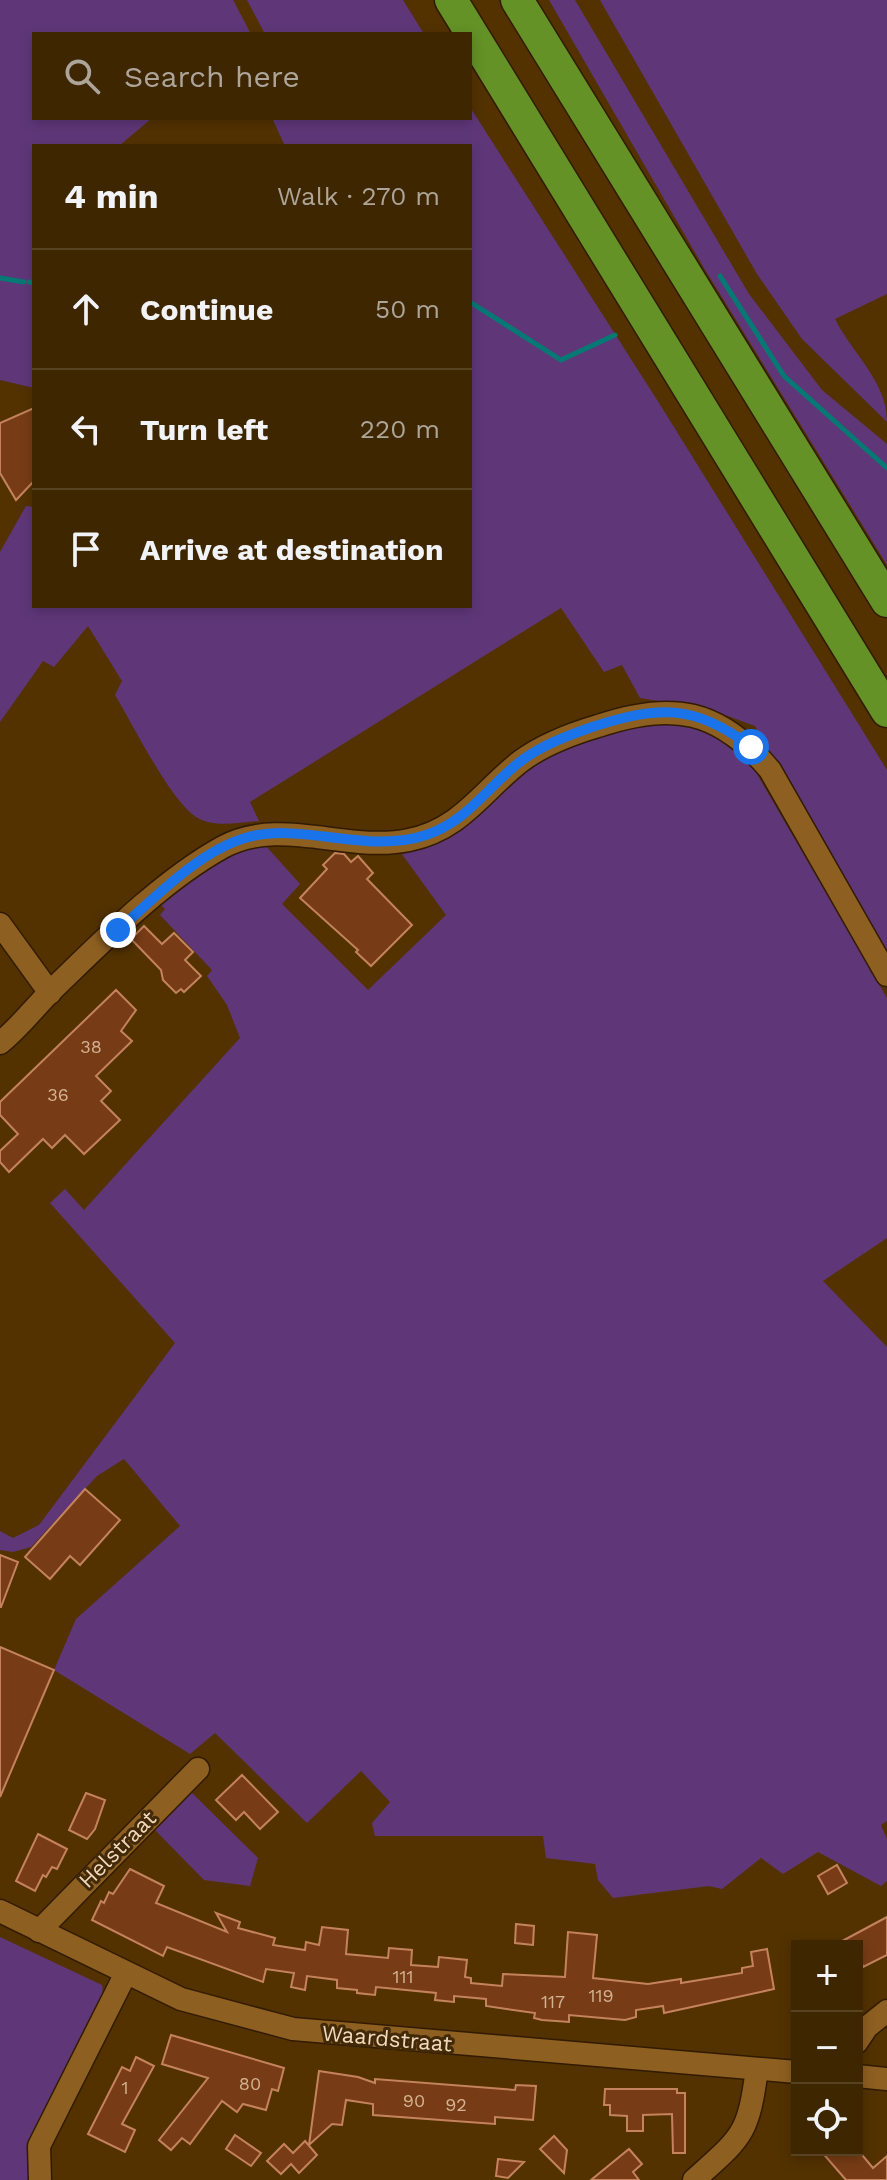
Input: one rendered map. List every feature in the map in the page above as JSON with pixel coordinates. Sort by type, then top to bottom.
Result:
[{"type":"highway","points":[[451,0],[471,32]]},
{"type":"highway","points":[[517,0],[887,601]]},
{"type":"highway","points":[[472,34],[887,711]]},
{"type":"street","points":[[0,1043],[50,993],[165,890],[224,847],[246,837],[269,835],[408,841],[454,822],[482,801],[519,763],[539,750],[570,735],[636,713],[654,711],[680,712],[706,719],[724,726],[751,747],[770,770],[887,975]]},
{"type":"street","points":[[0,924],[50,993]]},
{"type":"street","name":"Helstraat","points":[[39,1931],[198,1769]]},
{"type":"street","name":"Waardstraat","points":[[0,1911],[125,1975],[231,2015],[293,2029],[791,2072]]},
{"type":"street","points":[[40,2180],[39,2146],[125,1975]]},
{"type":"street","points":[[863,2033],[887,2011]]},
{"type":"street","points":[[694,2180],[738,2141],[751,2114],[757,2069]]},
{"type":"street","points":[[863,2077],[887,2079]]},
{"type":"shaded area","points":[[0,0],[233,0],[250,32],[32,32],[32,120],[150,120],[121,144],[32,144],[32,388],[0,380]]},
{"type":"shaded area","points":[[247,0],[403,0],[423,32],[264,32]]},
{"type":"shaded area","points":[[549,0],[575,0],[749,294],[822,390],[887,444],[887,565],[704,268]]},
{"type":"shaded area","points":[[600,0],[887,0],[887,294],[835,319],[875,381],[886,407],[887,422],[802,339],[757,274]]},
{"type":"shaded area","points":[[472,110],[887,770],[887,959],[755,726],[709,709],[640,698],[622,665],[604,672],[561,608],[250,802],[259,821],[212,823],[187,810],[153,762],[115,695],[122,681],[88,626],[54,667],[43,661],[0,722],[0,552],[26,506],[32,507],[32,608],[472,608],[472,144],[284,144],[273,120],[472,120]]},
{"type":"shaded area","points":[[654,719],[711,727],[750,762],[887,998],[887,1238],[823,1281],[887,1347],[887,1821],[881,1825],[887,1839],[887,1881],[881,1886],[818,1852],[783,1874],[761,1858],[722,1889],[709,1886],[613,1898],[598,1880],[595,1864],[546,1858],[543,1836],[375,1836],[372,1823],[390,1802],[361,1771],[307,1823],[215,1733],[190,1754],[54,1670],[76,1619],[180,1526],[124,1459],[97,1476],[31,1547],[13,1552],[0,1550],[0,1531],[13,1538],[39,1525],[175,1343],[50,1203],[65,1189],[84,1210],[240,1038],[227,1005],[207,976],[212,970],[160,915],[165,909],[160,904],[224,855],[265,845],[300,884],[282,904],[368,990],[446,915],[399,850],[501,788],[556,748]]},
{"type":"shaded area","points":[[187,1788],[258,1858],[250,1886],[204,1880],[149,1824]]},
{"type":"shaded area","points":[[0,1937],[102,1985],[103,1995],[30,2180],[0,2180]]},
{"type":"building","points":[[32,409],[32,483],[16,500],[0,473],[0,423]]},
{"type":"building","points":[[335,853],[344,854],[351,862],[358,856],[373,873],[367,879],[412,925],[371,966],[356,952],[358,950],[300,898],[327,869],[323,865]]},
{"type":"building","points":[[144,926],[162,944],[174,933],[193,952],[185,960],[201,976],[184,992],[181,989],[176,993],[163,980],[161,970],[131,939]]},
{"type":"building","points":[[116,990],[136,1010],[121,1031],[132,1041],[96,1076],[111,1091],[101,1101],[120,1120],[84,1154],[65,1135],[52,1148],[43,1139],[9,1172],[0,1162],[0,1151],[18,1134],[0,1115],[0,1102]]},
{"type":"building","points":[[85,1489],[120,1520],[80,1565],[70,1556],[50,1579],[25,1557]]},
{"type":"building","points":[[0,1555],[18,1562],[1,1607],[0,1607]]},
{"type":"building","points":[[0,1647],[54,1670],[0,1797]]},
{"type":"building","points":[[242,1775],[278,1812],[260,1829],[244,1812],[236,1820],[216,1800]]},
{"type":"building","points":[[86,1793],[105,1800],[95,1829],[87,1839],[69,1830]]},
{"type":"building","points":[[38,1834],[67,1849],[57,1869],[52,1867],[46,1877],[43,1875],[35,1891],[16,1881]]},
{"type":"building","points":[[837,1865],[847,1883],[828,1894],[818,1876]]},
{"type":"building","points":[[130,1869],[164,1886],[156,1903],[227,1932],[216,1913],[240,1922],[238,1928],[275,1938],[273,1945],[305,1950],[306,1942],[319,1945],[322,1927],[348,1930],[346,1954],[388,1958],[389,1948],[412,1950],[411,1965],[438,1967],[439,1957],[467,1960],[465,1977],[471,1978],[471,1983],[502,1986],[503,1974],[565,1977],[568,1932],[597,1935],[593,1978],[648,1984],[681,1979],[681,1983],[742,1973],[742,1968],[753,1966],[751,1952],[767,1949],[774,1989],[664,2013],[663,2006],[636,2010],[636,2017],[625,2020],[569,2015],[569,2022],[542,2020],[534,2018],[535,2013],[486,2006],[486,1999],[454,1996],[454,2002],[435,2000],[436,1993],[376,1987],[375,1995],[357,1993],[357,1990],[337,1988],[337,1980],[307,1976],[305,1990],[291,1987],[294,1973],[266,1969],[263,1982],[167,1947],[163,1956],[92,1920],[101,1901],[104,1903],[109,1892],[113,1894]]},
{"type":"building","points":[[887,1917],[887,1955],[863,1967],[863,1940],[844,1940]]},
{"type":"building","points":[[516,1924],[534,1926],[533,1945],[515,1943]]},
{"type":"building","points":[[171,2035],[284,2068],[278,2091],[272,2089],[266,2110],[243,2104],[237,2112],[222,2101],[190,2144],[182,2138],[171,2150],[159,2140],[208,2078],[162,2064]]},
{"type":"building","points":[[136,2057],[154,2066],[122,2124],[135,2130],[125,2152],[88,2134],[122,2067],[130,2071]]},
{"type":"building","points":[[319,2071],[375,2083],[375,2079],[515,2090],[516,2085],[536,2086],[533,2120],[495,2117],[495,2124],[373,2115],[373,2104],[346,2100],[342,2125],[332,2124],[309,2145]]},
{"type":"building","points":[[605,2089],[677,2089],[677,2093],[685,2093],[685,2153],[673,2153],[672,2114],[643,2115],[643,2131],[627,2131],[627,2116],[610,2115],[610,2105],[604,2105]]},
{"type":"building","points":[[235,2135],[261,2153],[251,2166],[226,2149]]},
{"type":"building","points":[[554,2136],[567,2150],[564,2173],[540,2149]]},
{"type":"building","points":[[305,2141],[317,2155],[299,2173],[291,2164],[281,2174],[267,2161],[284,2144],[293,2153]]},
{"type":"building","points":[[629,2149],[642,2164],[633,2172],[639,2180],[591,2180]]},
{"type":"building","points":[[825,2156],[863,2156],[873,2168],[887,2156],[887,2180],[846,2180]]},
{"type":"building","points":[[498,2159],[524,2162],[508,2178],[496,2176]]},
{"type":"waterway","points":[[720,276],[784,376],[887,468]]},
{"type":"waterway","points":[[0,278],[24,282]]},
{"type":"waterway","points":[[472,303],[561,360],[615,335]]},
{"type":"route","points":[[118,930],[205,859],[246,837],[269,835],[345,841],[408,841],[454,822],[482,801],[519,763],[539,750],[570,735],[636,713],[680,712],[706,719],[724,726],[751,747]]}]
